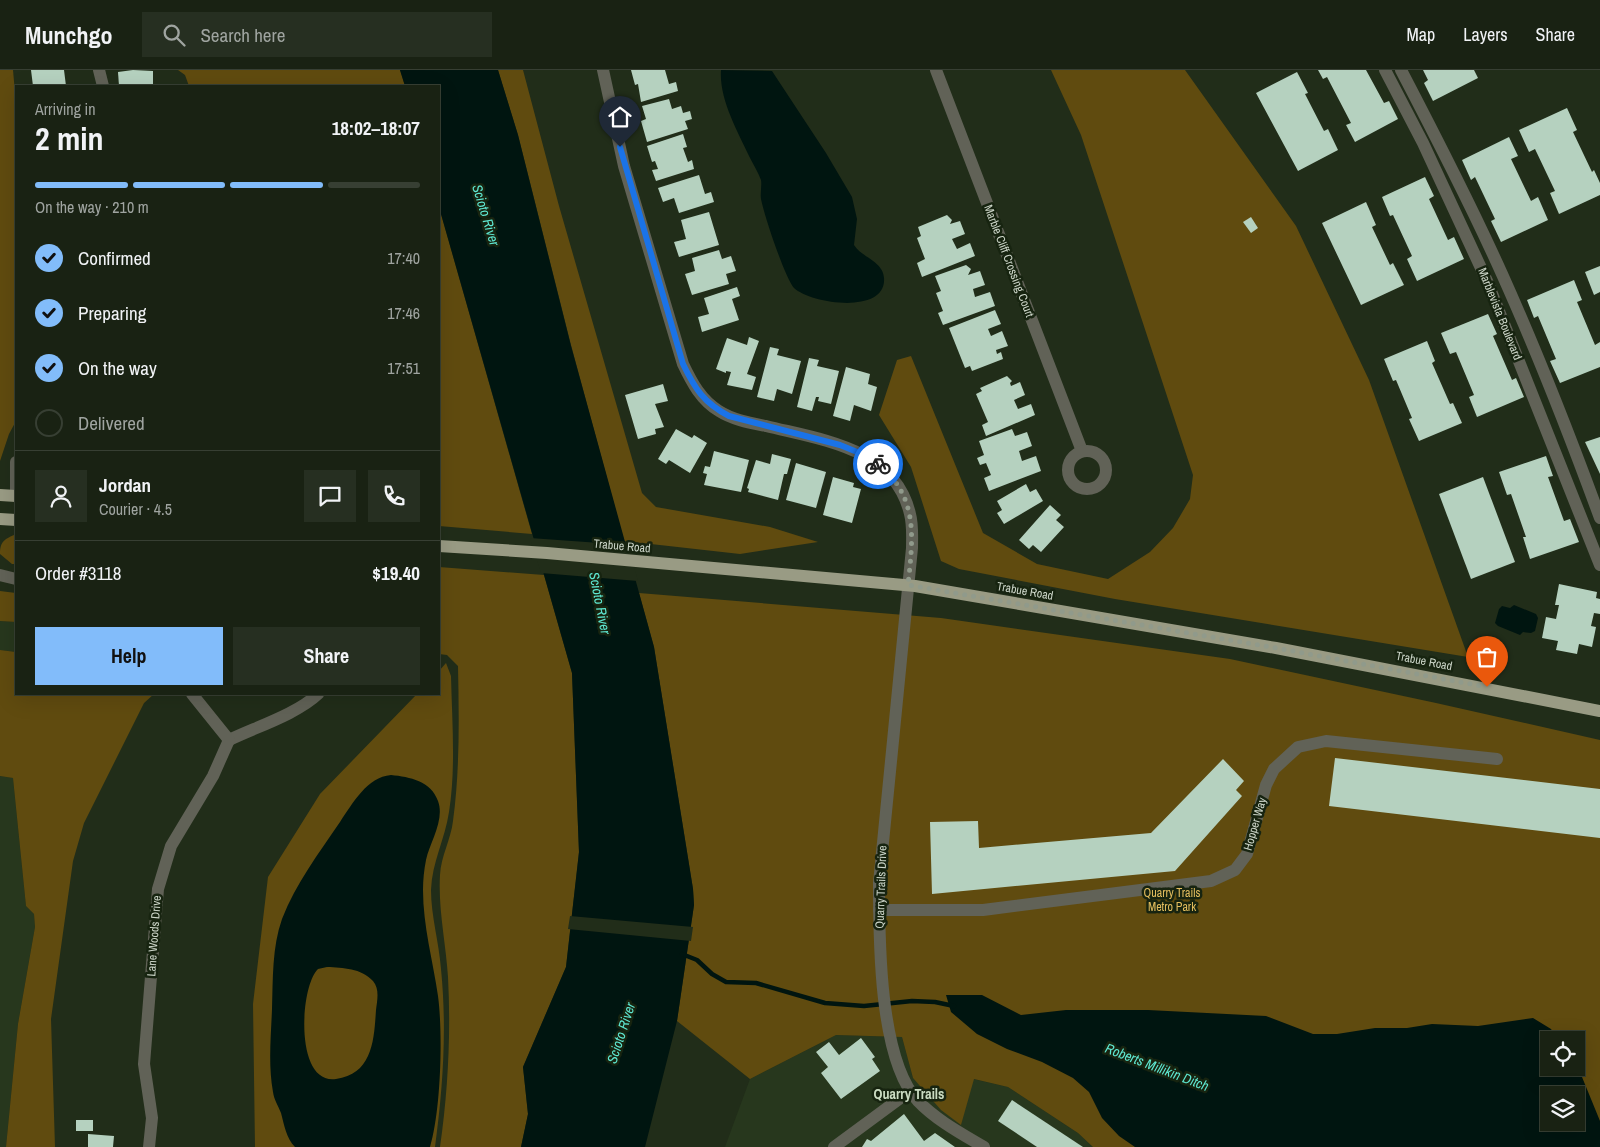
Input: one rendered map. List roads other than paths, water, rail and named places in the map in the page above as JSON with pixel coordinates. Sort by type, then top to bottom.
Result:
[{"type":"main road","points":[[0,495],[15,496]]},
{"type":"main road","points":[[0,519],[15,520]]},
{"type":"main road","name":"Trabue Road","points":[[440,546],[547,553],[908,585],[1276,648],[1600,711]]},
{"type":"street","points":[[99,70],[103,85]]},
{"type":"street","name":"Quarry Trails Drive","points":[[603,70],[624,166],[683,364],[694,387],[709,403],[729,416],[840,445],[872,459],[890,474],[903,494],[910,516],[912,548],[881,865],[879,910],[881,974],[890,1033],[902,1080],[926,1109],[984,1147]]},
{"type":"street","name":"Marble Cliff Crossing Court","points":[[936,70],[1082,451]]},
{"type":"street","name":"Marblevista Boulevard","points":[[1385,70],[1423,143],[1487,281],[1600,565]]},
{"type":"street","name":"Marblevista Boulevard","points":[[1401,70],[1502,274],[1563,416],[1600,518]]},
{"type":"street","points":[[0,575],[15,580]]},
{"type":"street","points":[[193,695],[229,740],[282,716],[312,700],[317,695]]},
{"type":"street","name":"Lane Woods Drive","points":[[149,1147],[152,1118],[144,1064],[158,889],[171,846],[213,776],[229,740]]},
{"type":"street","name":"Hopper Way","points":[[879,910],[983,910],[1211,881],[1235,870],[1247,854],[1266,785],[1274,769],[1298,747],[1326,741],[1497,759]]},
{"type":"street","points":[[834,1147],[910,1091]]},
{"type":"water","name":"Scioto River","points":[[400,70],[498,70],[518,135],[571,346],[654,647],[694,905],[677,1021],[645,1147],[521,1147],[528,1114],[523,1067],[566,967],[579,852],[572,673],[440,211],[440,85],[405,85]]},
{"type":"water","points":[[721,70],[772,71],[826,153],[852,197],[857,219],[854,245],[876,263],[883,272],[882,290],[874,297],[861,302],[831,302],[803,294],[794,288],[780,260],[766,218],[761,199],[761,180],[734,125],[726,103],[721,81]]},
{"type":"water","points":[[1514,605],[1536,614],[1538,618],[1535,631],[1531,633],[1523,632],[1520,635],[1495,623],[1499,609],[1502,606],[1510,608]]},
{"type":"water","points":[[391,775],[419,781],[435,794],[440,808],[440,816],[426,860],[423,886],[423,903],[440,1012],[439,1093],[434,1132],[430,1147],[295,1147],[287,1135],[281,1113],[274,1098],[271,1082],[270,1050],[276,941],[282,919],[294,893],[316,857],[361,792],[382,777]],"holes":[[[327,967],[363,973],[373,981],[378,995],[374,1032],[369,1054],[358,1070],[348,1076],[336,1079],[322,1077],[313,1067],[307,1051],[304,1033],[307,994],[312,979],[318,969]]]},
{"type":"water","points":[[946,995],[982,995],[1021,1015],[1066,1010],[1148,1010],[1266,1016],[1313,1034],[1337,1034],[1375,1028],[1407,1028],[1432,1024],[1478,1026],[1533,1018],[1552,1031],[1540,1031],[1540,1076],[1581,1076],[1600,1121],[1600,1147],[1135,1147],[1119,1136],[1102,1118],[1089,1092],[1073,1078],[1042,1062],[1007,1049],[977,1034],[951,1012]]},
{"type":"waterway","name":"Roberts Millikin Ditch","points":[[682,954],[697,960],[712,974],[726,982],[756,983],[825,1003],[864,1006],[912,1001],[935,1002],[954,1006]]},
{"type":"district","name":"Quarry Trails","points":[[909,1094]]},
{"type":"park label","name":"Quarry Trails Metro Park","points":[[1172,900]]}]
